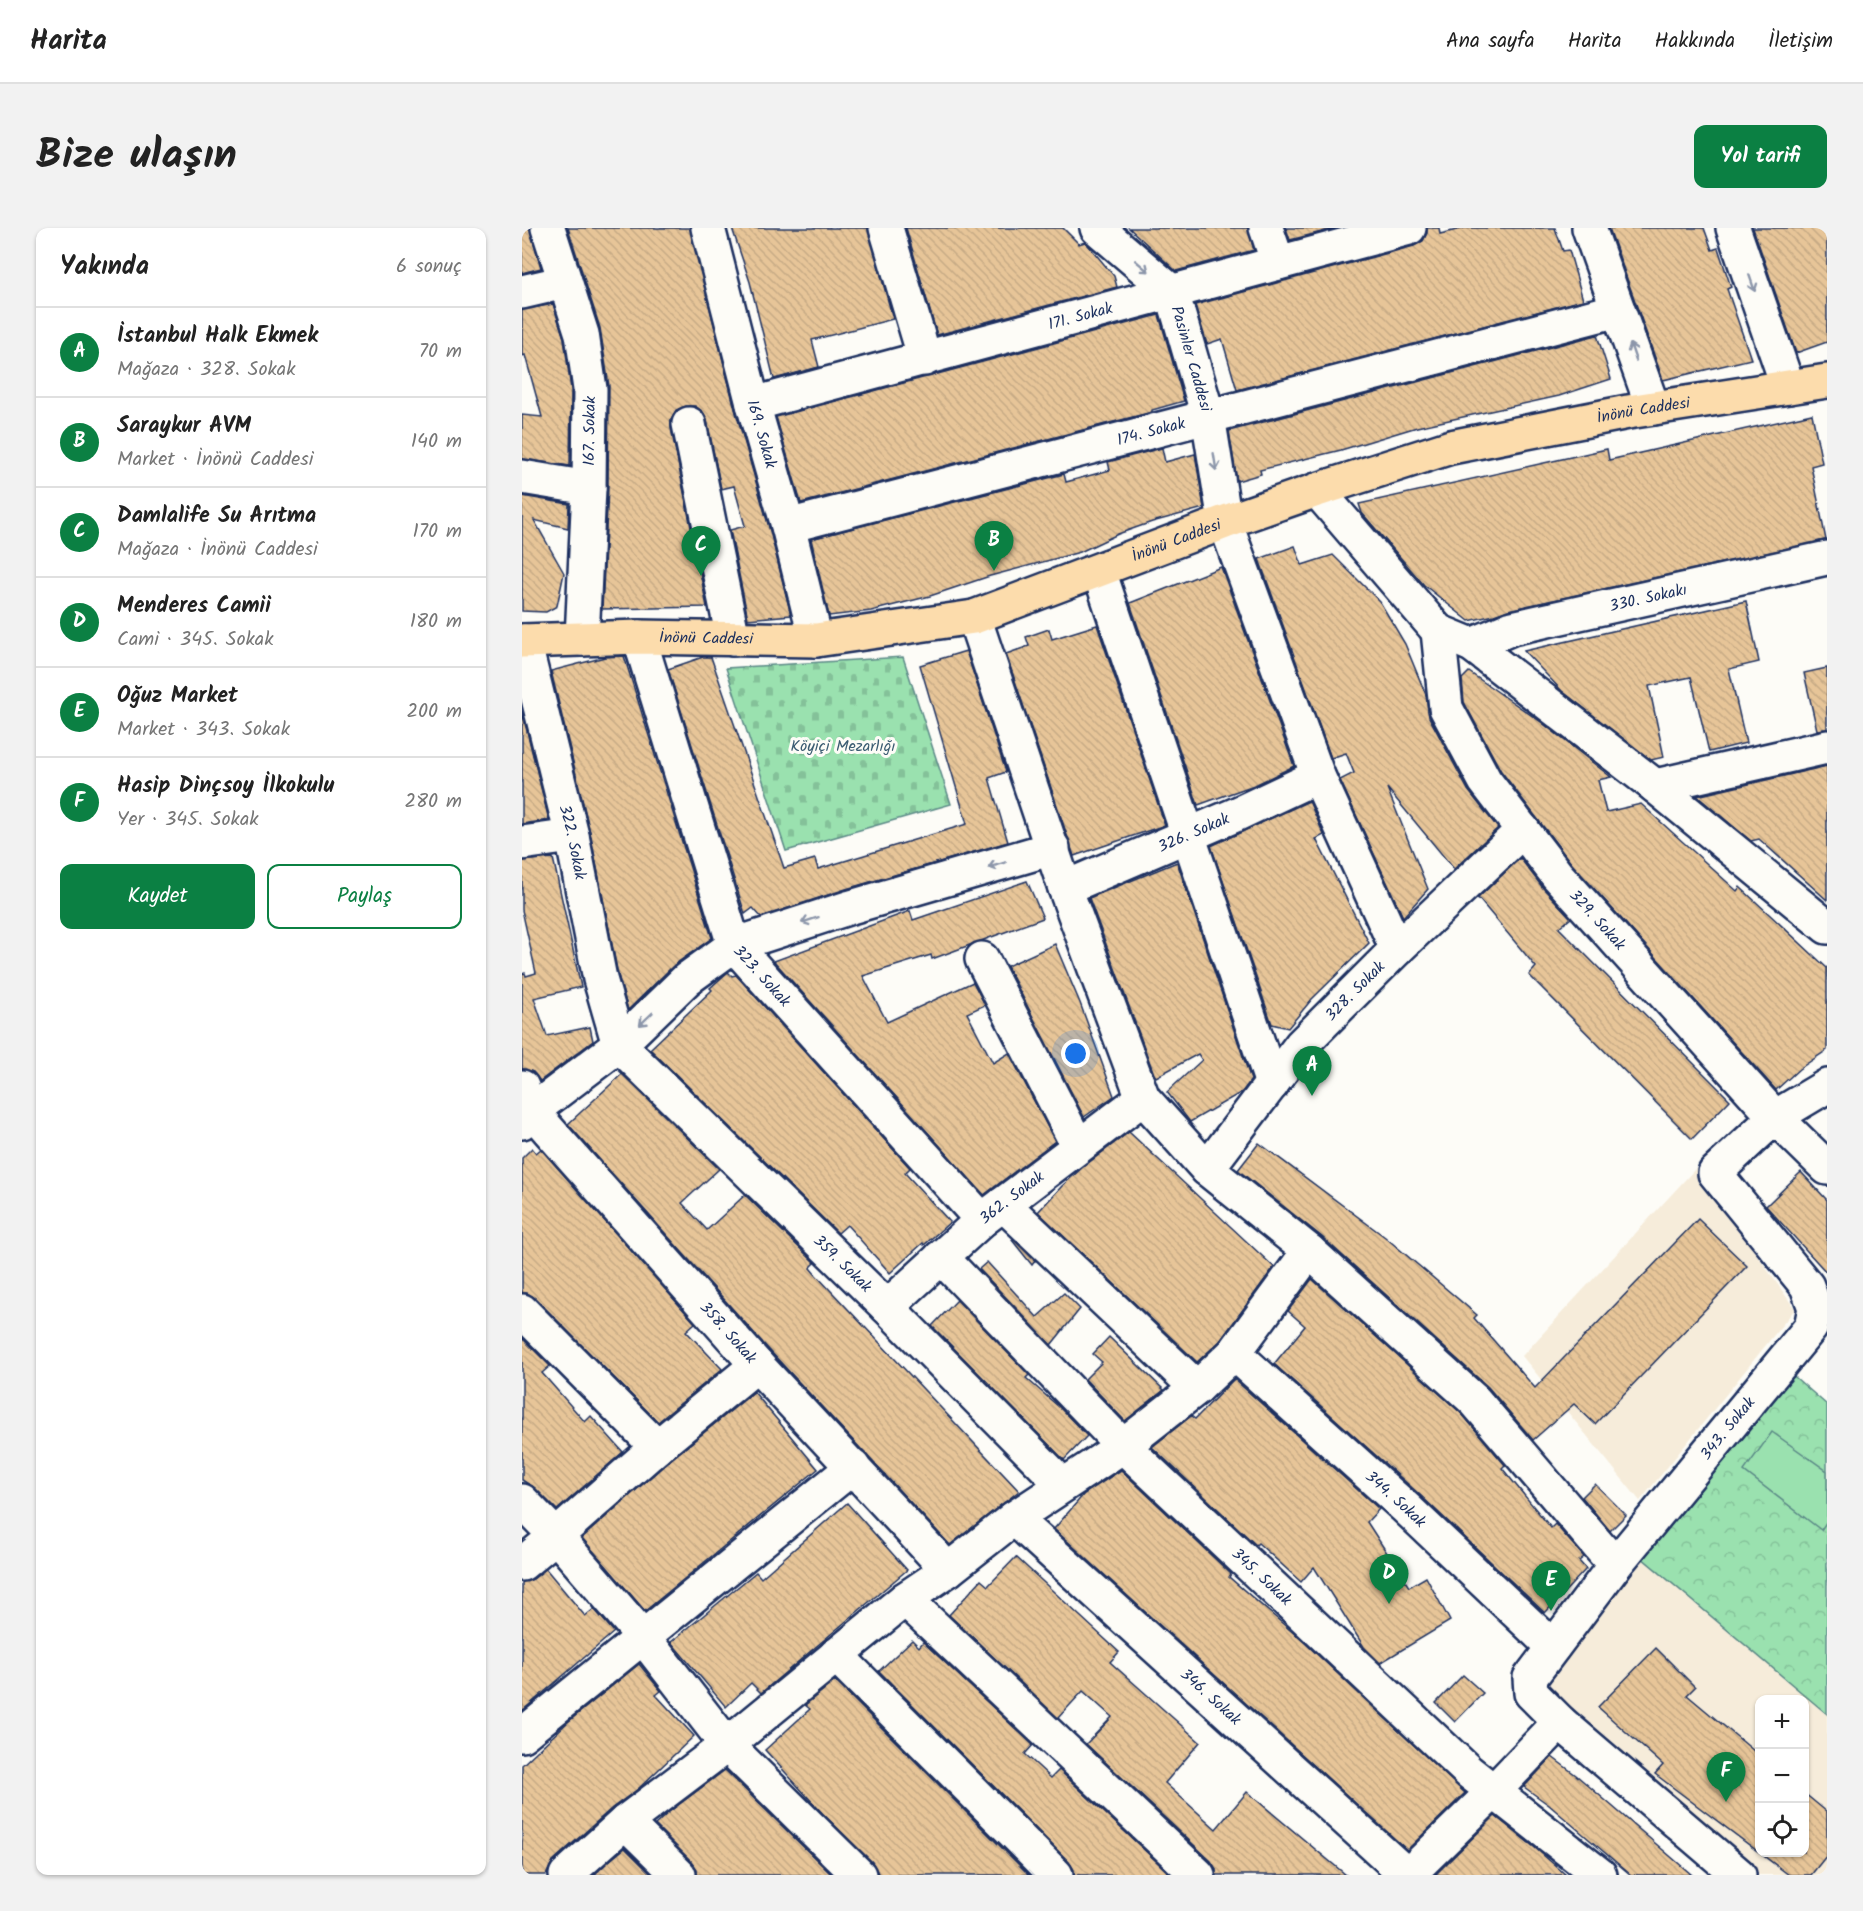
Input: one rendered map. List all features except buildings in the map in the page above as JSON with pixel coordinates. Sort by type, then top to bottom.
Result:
[{"type":"main road","name":"İnönü Caddesi","points":[[523,641],[639,637],[816,640],[974,617],[1225,522],[1451,447],[1653,408],[1827,381]]},
{"type":"street","name":"167. Sokak","points":[[548,228],[582,333],[590,388],[589,488],[582,639]]},
{"type":"street","name":"169. Sokak","points":[[708,228],[753,404],[788,526],[816,640]]},
{"type":"street","points":[[886,228],[925,359]]},
{"type":"street","name":"Pasinler Caddesi","points":[[1097,228],[1172,292],[1208,416],[1225,522],[1318,776],[1397,949]]},
{"type":"street","points":[[1266,228],[1278,263]]},
{"type":"street","name":"171. Sokak","points":[[753,404],[1408,228]]},
{"type":"street","points":[[1589,228],[1653,408]]},
{"type":"street","points":[[1733,228],[1788,387]]},
{"type":"street","points":[[522,292],[565,282]]},
{"type":"street","name":"174. Sokak","points":[[788,526],[1618,310]]},
{"type":"street","points":[[689,424],[733,639]]},
{"type":"street","points":[[522,477],[589,488]]},
{"type":"street","points":[[1317,490],[1438,631],[1472,645],[1655,786],[1824,922]]},
{"type":"street","name":"330. Sokakı","points":[[1472,645],[1512,628],[1827,558]]},
{"type":"street","points":[[1099,571],[1272,1084]]},
{"type":"street","points":[[974,617],[1065,888],[1143,1098],[1207,1169],[1309,1251],[1475,1401],[1615,1565]]},
{"type":"street","name":"329. Sokak","points":[[1438,631],[1446,708],[1485,781],[1557,875],[1775,1117],[1827,1168]]},
{"type":"street","name":"323. Sokak","points":[[639,637],[734,945],[993,1212],[1197,1388]]},
{"type":"street","name":"322. Sokak","points":[[523,641],[572,836],[600,979],[619,1045]]},
{"type":"street","points":[[1655,786],[1827,747]]},
{"type":"street","name":"326. Sokak","points":[[1065,888],[1235,815],[1318,776]]},
{"type":"street","name":"328. Sokak","points":[[1207,1169],[1301,1045],[1397,949],[1523,830]]},
{"type":"street","points":[[522,843],[572,836]]},
{"type":"street","points":[[525,1106],[619,1045],[687,979],[734,945],[851,907],[1053,848]]},
{"type":"street","points":[[982,960],[1078,1146]]},
{"type":"street","name":"359. Sokak","points":[[619,1045],[887,1307],[1063,1485]]},
{"type":"street","points":[[1775,1117],[1827,1086]]},
{"type":"street","name":"362. Sokak","points":[[887,1307],[993,1212],[1143,1098]]},
{"type":"street","name":"358. Sokak","points":[[525,1106],[757,1365],[948,1570]]},
{"type":"street","name":"343. Sokak","points":[[1560,1722],[1531,1693],[1530,1678],[1615,1565],[1811,1327],[1817,1287],[1715,1173],[1775,1117]]},
{"type":"street","points":[[566,1875],[625,1822],[727,1744],[905,1599],[948,1570],[1014,1518],[1123,1446],[1197,1388],[1234,1353],[1309,1251]]},
{"type":"street","name":"345. Sokak","points":[[941,1257],[1123,1446],[1469,1772],[1600,1875]]},
{"type":"street","points":[[522,1311],[657,1447]]},
{"type":"street","name":"344. Sokak","points":[[1234,1353],[1406,1508],[1553,1647]]},
{"type":"street","points":[[522,1564],[657,1447],[757,1365]]},
{"type":"street","points":[[522,1735],[853,1467]]},
{"type":"street","points":[[522,1501],[556,1536],[643,1637],[727,1744],[860,1875]]},
{"type":"street","name":"346. Sokak","points":[[1014,1518],[1407,1875]]},
{"type":"street","points":[[905,1599],[1198,1875]]},
{"type":"street","points":[[836,1655],[1056,1875]]},
{"type":"street","points":[[1407,1875],[1494,1791],[1560,1722],[1739,1875]]},
{"type":"street","points":[[625,1822],[679,1875]]},
{"type":"shaded area","points":[[1696,1168],[1795,1309],[1640,1501],[1522,1356]]},
{"type":"shaded area","points":[[1641,1557],[1804,1695],[1755,1695],[1755,1857],[1809,1857],[1809,1699],[1827,1714],[1827,1875],[1758,1875],[1531,1693]]},
{"type":"green space","name":"Köyiçi Mezarlığı","points":[[903,657],[951,804],[786,851],[726,668]]},
{"type":"green space","points":[[1780,1364],[1827,1405],[1827,1714],[1809,1699],[1809,1695],[1804,1695],[1641,1557]]},
{"type":"green space","points":[[1772,1432],[1827,1471],[1827,1521],[1821,1530],[1744,1471]]},
{"type":"place","name":"Saraykur AVM","points":[[994,571]]},
{"type":"place","name":"Damlalife Su Arıtma","points":[[701,576]]},
{"type":"place","name":"İstanbul Halk Ekmek","points":[[1312,1096]]},
{"type":"place","name":"Menderes Camii","points":[[1389,1604]]},
{"type":"place","name":"Oğuz Market","points":[[1551,1611]]},
{"type":"place","name":"Hasip Dinçsoy İlkokulu","points":[[1726,1802]]}]
